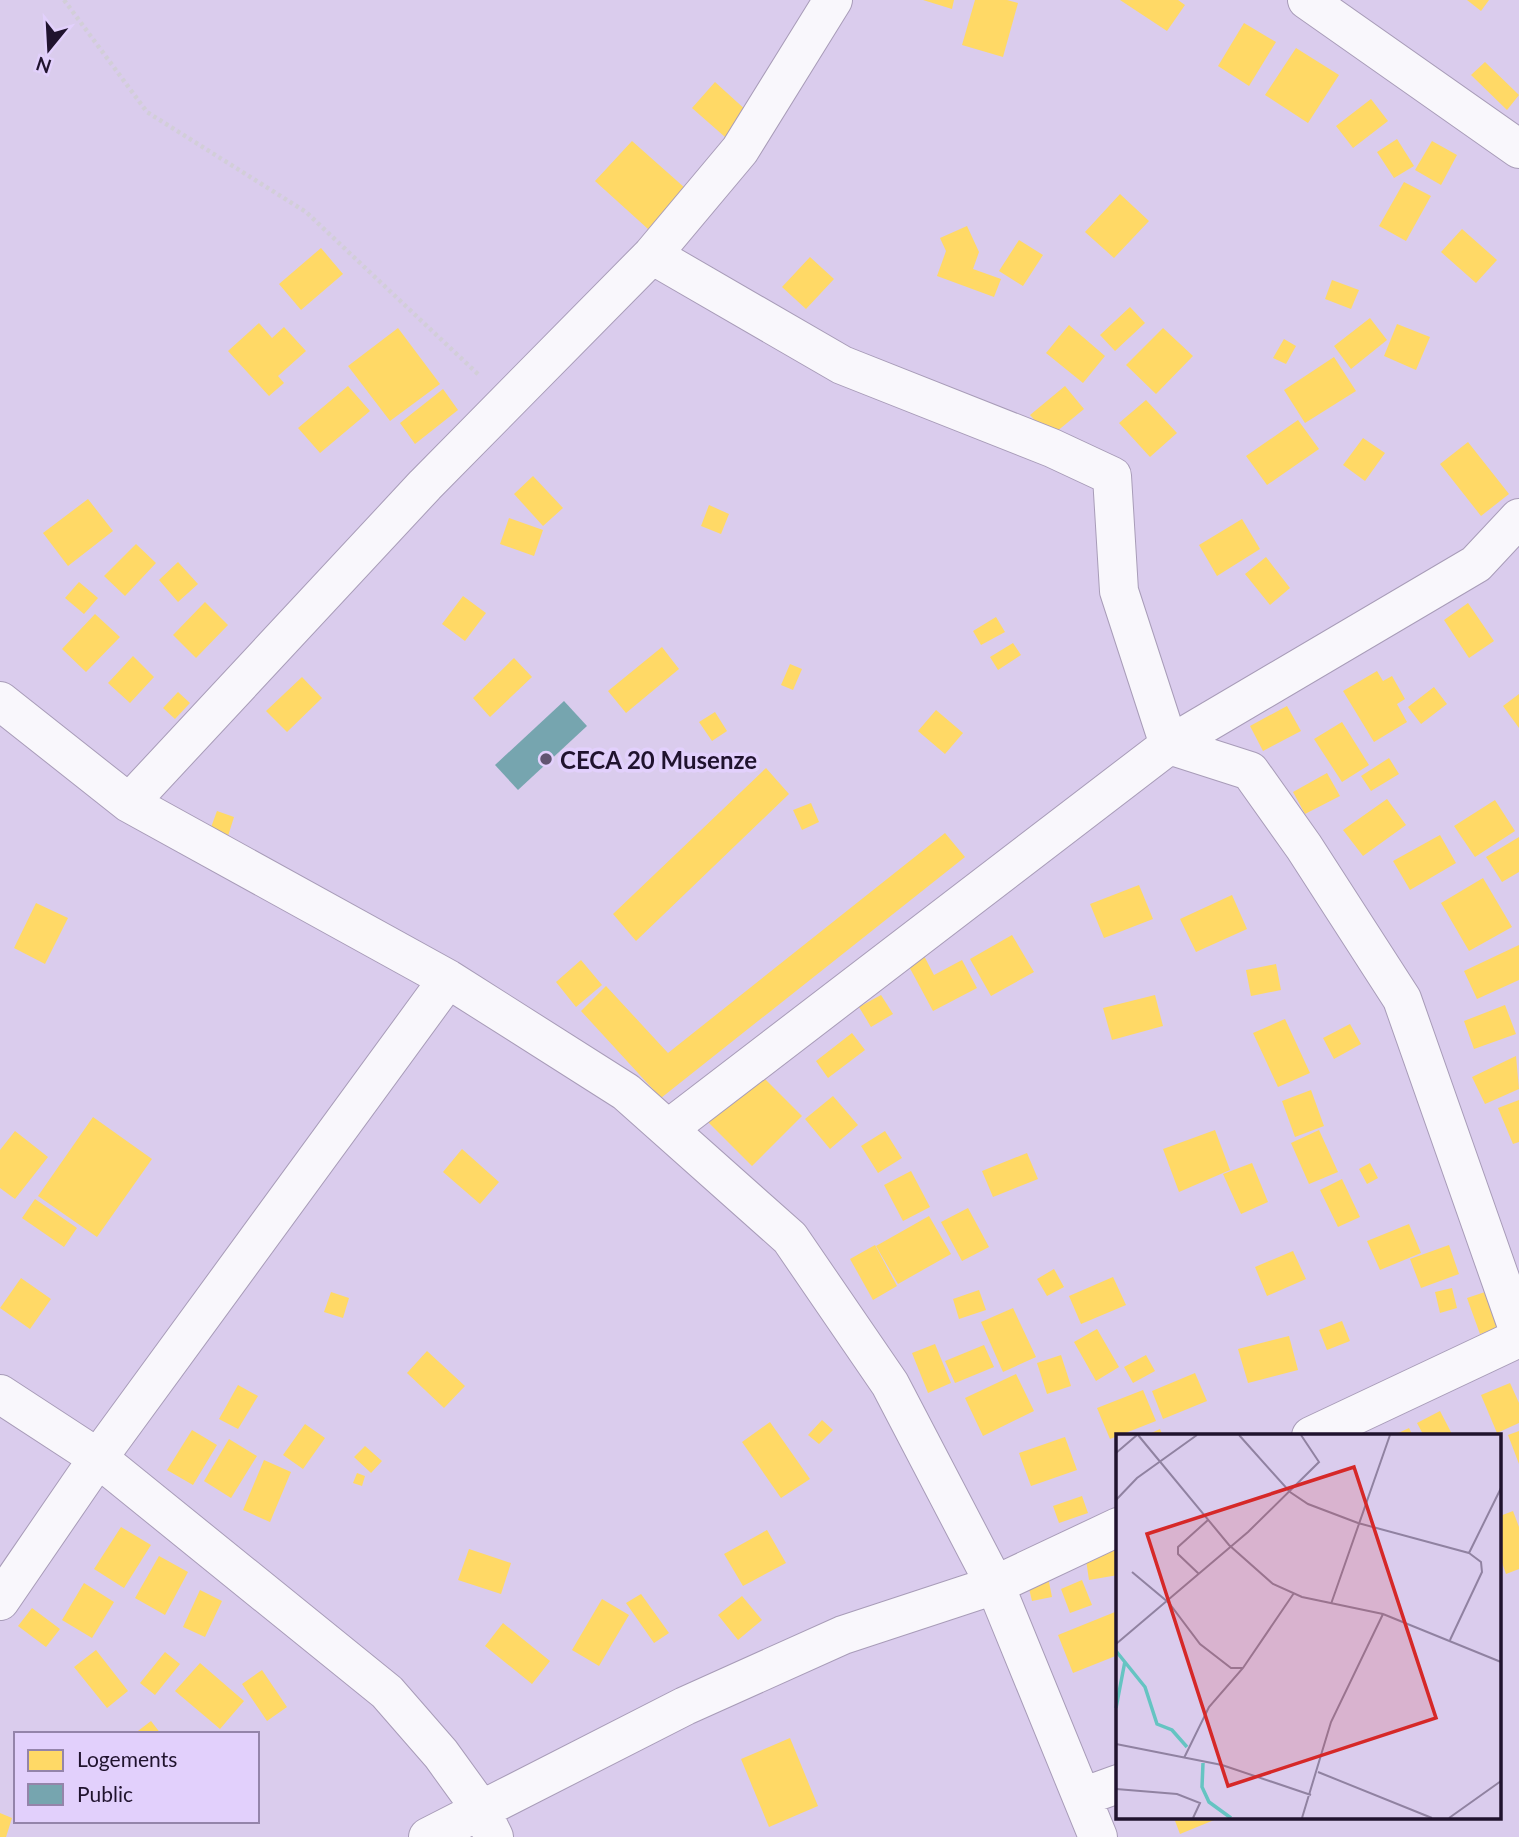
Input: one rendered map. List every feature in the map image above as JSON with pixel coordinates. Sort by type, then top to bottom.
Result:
[{"type":"street","points":[[129,803],[506,401],[652,255],[740,150],[833,0]]},
{"type":"street","points":[[1307,0],[1519,149]]},
{"type":"street","points":[[652,255],[842,365],[1052,448],[1112,476],[1119,591],[1169,745]]},
{"type":"street","points":[[668,1129],[1169,745],[1476,564],[1519,519]]},
{"type":"street","points":[[0,701],[129,803],[448,979],[626,1092],[790,1238],[890,1384],[995,1585],[1098,1837]]},
{"type":"street","points":[[1169,745],[1250,771],[1304,847],[1402,999],[1519,1332]]},
{"type":"street","points":[[0,1601],[98,1458],[448,979]]},
{"type":"street","points":[[1315,1434],[1519,1338]]},
{"type":"street","points":[[0,1394],[98,1458],[387,1692],[441,1754],[487,1822]]},
{"type":"street","points":[[428,1837],[487,1822],[685,1706],[844,1635],[995,1585],[1116,1528]]},
{"type":"street","points":[[1082,1797],[1116,1785]]},
{"type":"path","points":[[64,0],[147,112],[306,212],[506,401]]},
{"type":"building: Logements","points":[[923,0],[954,0],[952,9]]},
{"type":"building: Logements","points":[[975,0],[1007,0],[1018,3],[1003,57],[962,45]]},
{"type":"building: Logements","points":[[1120,0],[1178,0],[1185,5],[1167,31]]},
{"type":"building: Logements","points":[[1467,0],[1489,0],[1481,11]]},
{"type":"building: Logements","points":[[1244,23],[1276,42],[1249,86],[1218,66]]},
{"type":"building: Logements","points":[[1296,48],[1339,75],[1308,123],[1265,95]]},
{"type":"building: Logements","points":[[1485,62],[1519,95],[1507,110],[1471,75]]},
{"type":"building: Logements","points":[[715,82],[748,112],[725,137],[692,108]]},
{"type":"building: Logements","points":[[1371,99],[1388,121],[1353,148],[1336,126]]},
{"type":"building: Logements","points":[[1397,139],[1414,166],[1394,178],[1377,152]]},
{"type":"building: Logements","points":[[632,141],[685,188],[648,229],[595,181]]},
{"type":"building: Logements","points":[[1432,141],[1457,155],[1441,185],[1415,170]]},
{"type":"building: Logements","points":[[1404,182],[1431,196],[1406,241],[1379,226]]},
{"type":"building: Logements","points":[[1120,194],[1149,221],[1114,258],[1085,232]]},
{"type":"building: Logements","points":[[967,226],[979,252],[973,269],[1001,279],[994,297],[937,276],[946,251],[940,238]]},
{"type":"building: Logements","points":[[1462,229],[1497,260],[1476,283],[1441,252]]},
{"type":"building: Logements","points":[[1019,240],[1043,255],[1023,286],[999,271]]},
{"type":"building: Logements","points":[[321,248],[343,274],[301,310],[279,284]]},
{"type":"building: Logements","points":[[810,257],[834,279],[806,309],[782,287]]},
{"type":"building: Logements","points":[[1332,280],[1359,290],[1351,309],[1325,299]]},
{"type":"building: Logements","points":[[1130,307],[1145,323],[1115,351],[1100,335]]},
{"type":"building: Logements","points":[[1370,318],[1387,340],[1351,369],[1334,346]]},
{"type":"building: Logements","points":[[259,323],[272,338],[284,327],[306,351],[278,376],[284,383],[269,396],[228,351]]},
{"type":"building: Logements","points":[[1397,324],[1430,337],[1416,370],[1384,356]]},
{"type":"building: Logements","points":[[1069,325],[1105,356],[1083,383],[1046,353]]},
{"type":"building: Logements","points":[[398,328],[440,384],[390,421],[348,366]]},
{"type":"building: Logements","points":[[1163,328],[1193,356],[1156,394],[1126,365]]},
{"type":"building: Logements","points":[[1284,339],[1296,346],[1286,364],[1273,358]]},
{"type":"building: Logements","points":[[1334,357],[1356,391],[1305,423],[1284,390]]},
{"type":"building: Logements","points":[[348,386],[370,411],[320,453],[298,428]]},
{"type":"building: Logements","points":[[1065,386],[1084,409],[1050,437],[1030,415]]},
{"type":"building: Logements","points":[[443,389],[458,410],[415,444],[400,423]]},
{"type":"building: Logements","points":[[1146,400],[1177,433],[1150,457],[1119,423]]},
{"type":"building: Logements","points":[[1298,420],[1319,449],[1267,485],[1246,456]]},
{"type":"building: Logements","points":[[1363,438],[1385,453],[1365,481],[1343,465]]},
{"type":"building: Logements","points":[[1468,442],[1509,494],[1481,516],[1440,464]]},
{"type":"building: Logements","points":[[533,476],[563,508],[543,526],[514,494]]},
{"type":"building: Logements","points":[[88,499],[113,531],[68,566],[43,533]]},
{"type":"building: Logements","points":[[709,505],[729,514],[721,534],[701,526]]},
{"type":"building: Logements","points":[[509,518],[543,530],[534,556],[500,544]]},
{"type":"building: Logements","points":[[1242,519],[1260,549],[1217,576],[1199,545]]},
{"type":"building: Logements","points":[[136,544],[156,563],[125,596],[104,576]]},
{"type":"building: Logements","points":[[1266,557],[1290,588],[1270,605],[1245,574]]},
{"type":"building: Logements","points":[[178,562],[198,584],[178,602],[159,580]]},
{"type":"building: Logements","points":[[79,582],[98,598],[84,614],[65,598]]},
{"type":"building: Logements","points":[[463,596],[486,613],[465,641],[442,624]]},
{"type":"building: Logements","points":[[205,602],[228,625],[196,658],[173,635]]},
{"type":"building: Logements","points":[[1468,603],[1494,641],[1469,658],[1444,620]]},
{"type":"building: Logements","points":[[95,614],[120,637],[86,672],[62,649]]},
{"type":"building: Logements","points":[[996,617],[1005,632],[981,645],[973,631]]},
{"type":"building: Logements","points":[[1013,643],[1021,655],[998,670],[990,657]]},
{"type":"building: Logements","points":[[662,647],[679,669],[626,713],[608,691]]},
{"type":"building: Logements","points":[[133,656],[154,677],[130,703],[108,683]]},
{"type":"building: Logements","points":[[514,658],[532,677],[490,717],[473,698]]},
{"type":"building: Logements","points":[[790,664],[802,669],[793,690],[781,685]]},
{"type":"building: Logements","points":[[1377,671],[1383,681],[1392,676],[1405,699],[1397,704],[1407,722],[1374,742],[1343,691]]},
{"type":"building: Logements","points":[[302,677],[322,698],[287,732],[266,711]]},
{"type":"building: Logements","points":[[1434,687],[1447,704],[1421,724],[1408,707]]},
{"type":"building: Logements","points":[[178,692],[190,703],[175,719],[163,708]]},
{"type":"building: Logements","points":[[1519,694],[1519,728],[1503,706]]},
{"type":"building: Logements","points":[[1287,706],[1301,731],[1263,751],[1250,726]]},
{"type":"building: Logements","points":[[936,710],[963,733],[945,754],[918,731]]},
{"type":"building: Logements","points":[[715,712],[727,731],[712,741],[699,722]]},
{"type":"building: Logements","points":[[1342,722],[1369,765],[1342,782],[1314,739]]},
{"type":"building: Logements","points":[[1389,758],[1399,774],[1371,791],[1361,776]]},
{"type":"building: Logements","points":[[766,768],[789,794],[636,941],[613,914]]},
{"type":"building: Logements","points":[[1327,773],[1340,796],[1305,814],[1293,792]]},
{"type":"building: Logements","points":[[1387,799],[1406,825],[1363,856],[1343,830]]},
{"type":"building: Logements","points":[[1495,800],[1515,831],[1475,857],[1454,826]]},
{"type":"building: Logements","points":[[811,803],[819,822],[802,830],[793,810]]},
{"type":"building: Logements","points":[[217,811],[234,817],[228,836],[210,830]]},
{"type":"building: Logements","points":[[945,833],[965,857],[661,1098],[581,1011],[606,986],[668,1053]]},
{"type":"building: Logements","points":[[1440,835],[1456,863],[1410,890],[1393,861]]},
{"type":"building: Logements","points":[[1519,837],[1519,872],[1502,882],[1486,857]]},
{"type":"building: Logements","points":[[1483,878],[1512,927],[1469,951],[1441,903]]},
{"type":"building: Logements","points":[[1139,885],[1153,919],[1104,938],[1090,904]]},
{"type":"building: Logements","points":[[1232,895],[1247,929],[1196,952],[1180,919]]},
{"type":"building: Logements","points":[[36,903],[68,918],[45,964],[14,948]]},
{"type":"building: Logements","points":[[1012,935],[1034,972],[991,996],[970,959]]},
{"type":"building: Logements","points":[[1519,945],[1519,980],[1477,999],[1464,971]]},
{"type":"building: Logements","points":[[922,952],[934,975],[962,960],[977,988],[933,1011],[906,961]]},
{"type":"building: Logements","points":[[581,960],[602,985],[576,1007],[556,982]]},
{"type":"building: Logements","points":[[1276,964],[1281,990],[1251,996],[1246,970]]},
{"type":"building: Logements","points":[[881,995],[893,1014],[871,1027],[859,1007]]},
{"type":"building: Logements","points":[[1155,995],[1163,1026],[1112,1040],[1103,1008]]},
{"type":"building: Logements","points":[[1505,1005],[1516,1034],[1474,1049],[1464,1021]]},
{"type":"building: Logements","points":[[1285,1019],[1310,1073],[1278,1087],[1253,1033]]},
{"type":"building: Logements","points":[[1350,1024],[1361,1044],[1334,1059],[1323,1038]]},
{"type":"building: Logements","points":[[852,1033],[865,1050],[828,1078],[816,1061]]},
{"type":"building: Logements","points":[[1516,1056],[1519,1089],[1485,1104],[1472,1077]]},
{"type":"building: Logements","points":[[754,1068],[802,1116],[752,1166],[700,1114]]},
{"type":"building: Logements","points":[[1311,1090],[1324,1126],[1295,1137],[1282,1101]]},
{"type":"building: Logements","points":[[833,1096],[858,1125],[830,1149],[805,1119]]},
{"type":"building: Logements","points":[[1519,1100],[1519,1142],[1513,1144],[1498,1108]]},
{"type":"building: Logements","points":[[93,1117],[152,1159],[97,1237],[38,1196]]},
{"type":"building: Logements","points":[[1215,1130],[1230,1170],[1179,1192],[1163,1149]]},
{"type":"building: Logements","points":[[1319,1130],[1338,1172],[1309,1184],[1291,1143]]},
{"type":"building: Logements","points":[[15,1131],[48,1157],[15,1199],[0,1188],[0,1150]]},
{"type":"building: Logements","points":[[885,1131],[902,1158],[878,1173],[861,1146]]},
{"type":"building: Logements","points":[[462,1149],[499,1182],[480,1204],[443,1172]]},
{"type":"building: Logements","points":[[1027,1153],[1038,1179],[993,1197],[982,1171]]},
{"type":"building: Logements","points":[[1252,1163],[1268,1202],[1241,1214],[1223,1174]]},
{"type":"building: Logements","points":[[1370,1163],[1378,1178],[1367,1184],[1359,1169]]},
{"type":"building: Logements","points":[[911,1171],[930,1207],[903,1221],[884,1185]]},
{"type":"building: Logements","points":[[1342,1179],[1360,1217],[1338,1227],[1320,1190]]},
{"type":"building: Logements","points":[[35,1199],[77,1228],[64,1247],[22,1218]]},
{"type":"building: Logements","points":[[968,1208],[989,1247],[962,1261],[941,1222]]},
{"type":"building: Logements","points":[[929,1216],[951,1254],[898,1284],[876,1246]]},
{"type":"building: Logements","points":[[1409,1224],[1421,1253],[1380,1270],[1367,1241]]},
{"type":"building: Logements","points":[[875,1245],[897,1286],[873,1300],[850,1259]]},
{"type":"building: Logements","points":[[1449,1245],[1459,1274],[1421,1288],[1410,1259]]},
{"type":"building: Logements","points":[[1293,1251],[1306,1279],[1267,1296],[1255,1267]]},
{"type":"building: Logements","points":[[1054,1269],[1064,1287],[1047,1296],[1037,1279]]},
{"type":"building: Logements","points":[[1113,1277],[1126,1305],[1081,1324],[1069,1296]]},
{"type":"building: Logements","points":[[21,1278],[51,1299],[30,1329],[0,1308]]},
{"type":"building: Logements","points":[[1452,1288],[1457,1308],[1440,1313],[1435,1292]]},
{"type":"building: Logements","points":[[979,1290],[986,1310],[959,1319],[953,1299]]},
{"type":"building: Logements","points":[[1488,1291],[1500,1327],[1480,1334],[1467,1298]]},
{"type":"building: Logements","points":[[331,1292],[349,1298],[343,1318],[324,1312]]},
{"type":"building: Logements","points":[[1013,1308],[1036,1357],[1003,1372],[981,1322]]},
{"type":"building: Logements","points":[[1342,1321],[1350,1341],[1327,1350],[1319,1330]]},
{"type":"building: Logements","points":[[1097,1329],[1119,1367],[1096,1381],[1074,1342]]},
{"type":"building: Logements","points":[[1289,1336],[1298,1370],[1248,1383],[1238,1349]]},
{"type":"building: Logements","points":[[935,1344],[951,1383],[928,1393],[912,1353]]},
{"type":"building: Logements","points":[[984,1345],[994,1367],[955,1383],[945,1361]]},
{"type":"building: Logements","points":[[427,1351],[465,1386],[444,1408],[407,1373]]},
{"type":"building: Logements","points":[[1061,1355],[1071,1386],[1047,1394],[1037,1363]]},
{"type":"building: Logements","points":[[1146,1355],[1155,1371],[1133,1383],[1124,1367]]},
{"type":"building: Logements","points":[[1195,1373],[1207,1401],[1163,1419],[1152,1391]]},
{"type":"building: Logements","points":[[1016,1374],[1034,1411],[983,1436],[965,1398]]},
{"type":"building: Logements","points":[[1510,1383],[1519,1403],[1519,1423],[1497,1433],[1481,1395]]},
{"type":"building: Logements","points":[[238,1385],[258,1396],[238,1429],[219,1419]]},
{"type":"building: Logements","points":[[1143,1390],[1156,1421],[1116,1434],[1110,1439],[1097,1408]]},
{"type":"building: Logements","points":[[1440,1411],[1452,1434],[1423,1434],[1417,1423]]},
{"type":"building: Logements","points":[[822,1420],[833,1430],[819,1444],[808,1435]]},
{"type":"building: Logements","points":[[770,1422],[810,1479],[781,1498],[742,1442]]},
{"type":"building: Logements","points":[[305,1424],[325,1438],[303,1469],[283,1455]]},
{"type":"building: Logements","points":[[1409,1428],[1412,1434],[1396,1434]]},
{"type":"building: Logements","points":[[1160,1429],[1162,1434],[1149,1434]]},
{"type":"building: Logements","points":[[192,1430],[217,1445],[193,1485],[167,1470]]},
{"type":"building: Logements","points":[[1519,1431],[1519,1464],[1508,1435]]},
{"type":"building: Logements","points":[[1065,1437],[1077,1470],[1031,1486],[1019,1453]]},
{"type":"building: Logements","points":[[229,1439],[257,1456],[231,1498],[204,1481]]},
{"type":"building: Logements","points":[[365,1446],[382,1461],[371,1473],[354,1457]]},
{"type":"building: Logements","points":[[264,1460],[291,1472],[270,1522],[243,1510]]},
{"type":"building: Logements","points":[[357,1473],[365,1476],[362,1486],[353,1483]]},
{"type":"building: Logements","points":[[1082,1496],[1088,1513],[1059,1523],[1053,1506]]},
{"type":"building: Logements","points":[[1513,1511],[1519,1527],[1519,1569],[1506,1574],[1502,1563],[1502,1515]]},
{"type":"building: Logements","points":[[121,1527],[151,1545],[124,1588],[94,1569]]},
{"type":"building: Logements","points":[[767,1530],[786,1563],[743,1586],[724,1554]]},
{"type":"building: Logements","points":[[1116,1547],[1116,1575],[1089,1580],[1085,1553]]},
{"type":"building: Logements","points":[[469,1549],[511,1563],[501,1594],[458,1580]]},
{"type":"building: Logements","points":[[159,1556],[188,1572],[165,1615],[135,1598]]},
{"type":"building: Logements","points":[[1047,1572],[1052,1597],[1032,1601],[1026,1576]]},
{"type":"building: Logements","points":[[1082,1580],[1092,1605],[1070,1613],[1061,1589]]},
{"type":"building: Logements","points":[[84,1583],[114,1602],[92,1638],[62,1620]]},
{"type":"building: Logements","points":[[200,1590],[222,1601],[205,1637],[183,1627]]},
{"type":"building: Logements","points":[[641,1594],[669,1633],[654,1643],[626,1603]]},
{"type":"building: Logements","points":[[742,1596],[762,1620],[738,1640],[718,1615]]},
{"type":"building: Logements","points":[[602,1599],[629,1615],[599,1666],[572,1650]]},
{"type":"building: Logements","points":[[32,1608],[60,1629],[46,1647],[18,1626]]},
{"type":"building: Logements","points":[[1115,1612],[1116,1656],[1073,1673],[1058,1635]]},
{"type":"building: Logements","points":[[503,1623],[550,1661],[532,1684],[485,1646]]},
{"type":"building: Logements","points":[[96,1650],[128,1691],[107,1708],[74,1667]]},
{"type":"building: Logements","points":[[165,1652],[180,1664],[155,1695],[140,1683]]},
{"type":"building: Logements","points":[[200,1663],[244,1701],[220,1729],[175,1691]]},
{"type":"building: Logements","points":[[262,1670],[287,1707],[267,1721],[242,1684]]},
{"type":"building: Logements","points":[[151,1721],[159,1732],[137,1732]]},
{"type":"building: Logements","points":[[790,1738],[818,1806],[769,1827],[741,1759]]},
{"type":"building: Logements","points":[[0,1813],[12,1818],[6,1837],[0,1837]]},
{"type":"building: Logements","points":[[1175,1820],[1214,1820],[1180,1834]]},
{"type":"building: Public","points":[[564,701],[587,726],[518,790],[495,765]]},
{"type":"place","name":"CECA 20 Musenze","points":[[546,759]]}]
